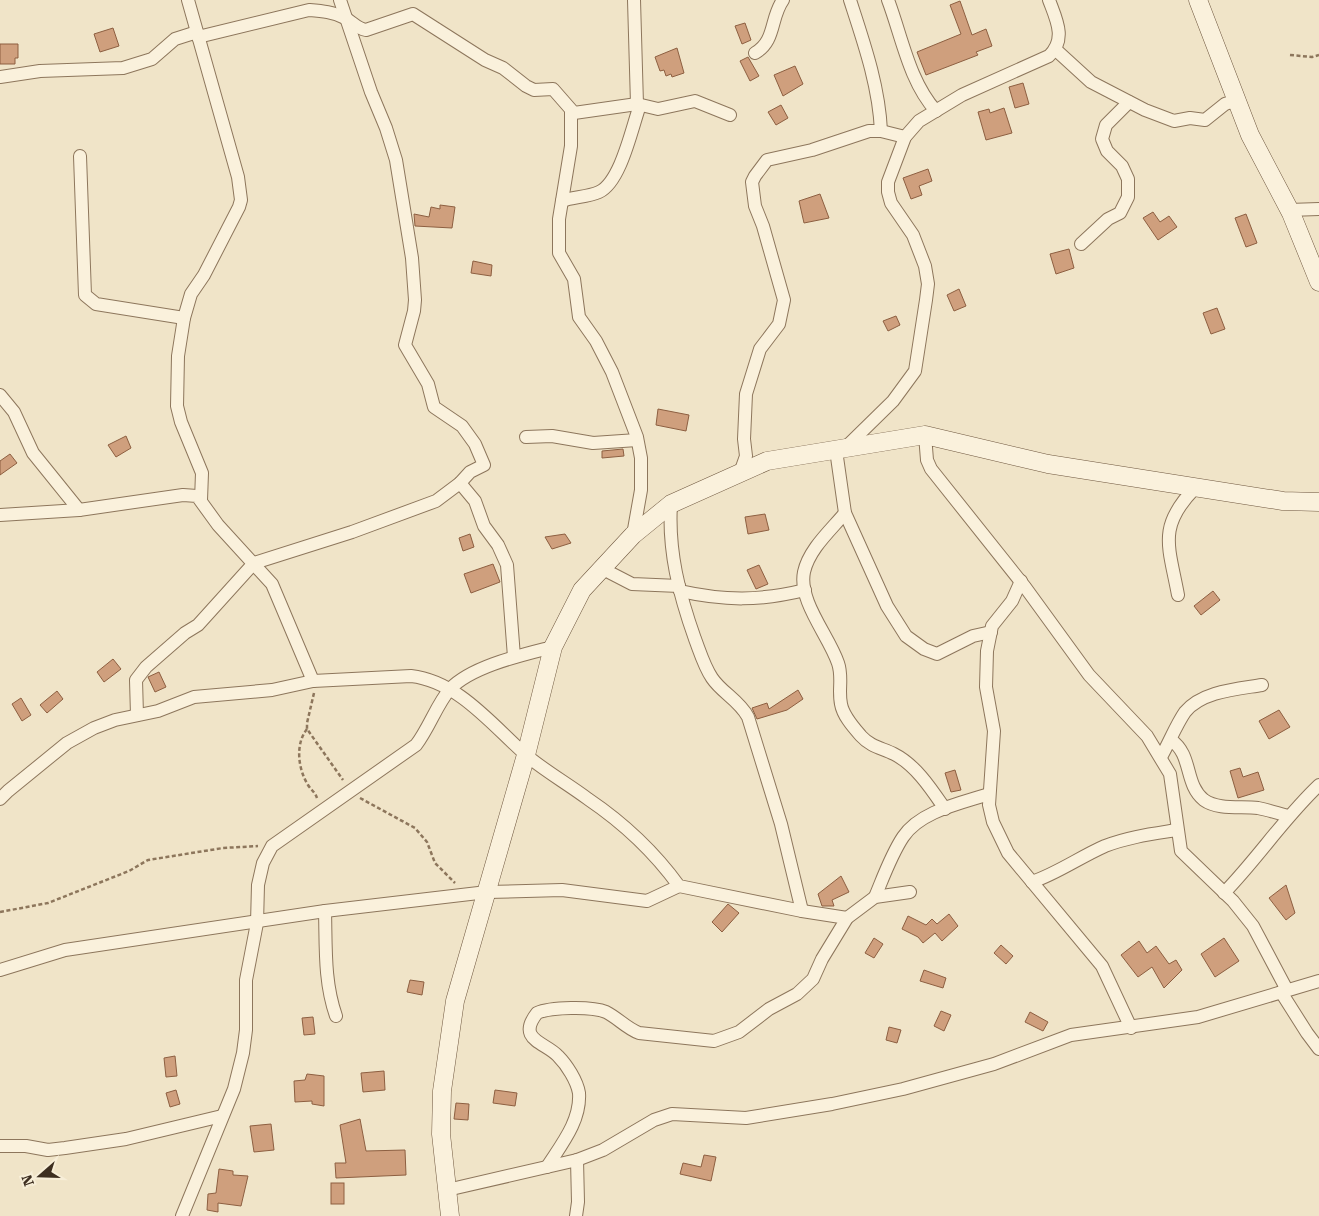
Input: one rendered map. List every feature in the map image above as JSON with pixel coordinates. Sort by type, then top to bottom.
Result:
[{"type":"street","points":[[188,0],[238,177],[241,200],[209,267],[192,294],[184,318],[178,365],[178,406],[181,422],[202,473],[201,500]]},
{"type":"street","points":[[137,715],[136,680],[146,667],[185,633],[198,625],[254,563],[388,520],[436,501],[460,483],[470,472],[482,467],[484,463],[476,444],[458,422],[435,408],[428,384],[405,345],[415,300],[412,258],[396,160],[340,0]]},
{"type":"street","points":[[562,201],[600,192],[611,182],[619,167],[638,105],[634,0]]},
{"type":"street","points":[[755,53],[768,42],[775,13],[783,0]]},
{"type":"street","points":[[850,0],[874,77],[880,111],[881,131]]},
{"type":"street","points":[[888,0],[919,86],[926,100],[936,111]]},
{"type":"street","points":[[840,449],[893,401],[915,371],[928,284],[925,266],[913,235],[891,203],[888,192],[888,182],[905,137],[919,121],[936,111],[990,81],[1049,56],[1056,50],[1060,30],[1049,0]]},
{"type":"street","points":[[1198,0],[1250,135],[1289,210],[1319,282]]},
{"type":"street","points":[[0,77],[40,71],[122,68],[152,59],[174,39],[309,10],[327,12],[346,18],[358,28],[366,30],[409,15],[415,15],[485,60],[503,68],[526,86],[534,90],[553,88],[571,111],[576,113],[638,105],[658,109],[699,102],[730,115]]},
{"type":"street","points":[[1056,50],[1091,82],[1130,102],[1174,121],[1190,118],[1205,120],[1225,104],[1237,100]]},
{"type":"street","points":[[1080,244],[1108,219],[1120,213],[1128,197],[1128,179],[1122,166],[1107,150],[1102,139],[1106,125],[1130,102]]},
{"type":"street","points":[[571,111],[571,146],[558,219],[559,253],[574,279],[579,317],[596,341],[612,372],[637,440],[641,458],[641,490],[633,535]]},
{"type":"street","points":[[740,474],[746,456],[744,439],[746,394],[760,349],[780,324],[784,300],[763,226],[754,206],[752,182],[767,160],[812,150],[869,131],[881,131],[905,137]]},
{"type":"street","points":[[80,156],[85,295],[96,304],[184,318]]},
{"type":"street","points":[[1289,210],[1319,209]]},
{"type":"street","points":[[0,395],[14,412],[33,453],[79,510]]},
{"type":"street","points":[[925,435],[927,460],[931,469],[1021,581],[1089,675],[1147,736],[1161,757],[1174,787],[1178,842],[1185,856],[1224,893],[1253,926],[1306,1033],[1319,1049]]},
{"type":"street","points":[[450,1216],[441,1134],[442,1091],[455,1000],[526,755],[553,647],[582,590],[633,535],[670,504],[767,461],[925,435],[1048,464],[1283,501],[1319,502]]},
{"type":"street","points":[[526,436],[552,436],[593,443],[600,441],[637,440]]},
{"type":"street","points":[[840,449],[845,513],[898,626],[912,641],[930,653],[937,654],[973,636],[991,632]]},
{"type":"street","points":[[460,483],[475,501],[484,526],[498,545],[507,566],[514,658]]},
{"type":"street","points":[[1178,595],[1168,537],[1170,523],[1174,512],[1195,488]]},
{"type":"street","points":[[0,515],[79,510],[194,495],[201,500],[218,525],[272,584],[316,681]]},
{"type":"street","points":[[670,504],[669,533],[679,589],[699,648],[712,678],[739,703],[748,717],[781,824],[802,911]]},
{"type":"street","points":[[845,513],[812,553],[805,570],[803,584],[839,664],[842,674],[841,704],[846,716],[871,745],[894,754],[909,766],[932,790],[945,809]]},
{"type":"street","points":[[601,568],[632,584],[679,589],[714,598],[760,600],[806,590]]},
{"type":"street","points":[[1021,581],[1012,600],[992,626],[985,670],[988,702],[994,732],[989,805],[997,834],[1008,853],[1102,966],[1131,1028]]},
{"type":"street","points":[[182,1216],[234,1088],[246,1030],[246,980],[257,922],[260,873],[272,846],[416,745],[450,690],[475,673],[514,658],[553,647]]},
{"type":"street","points":[[0,800],[8,790],[67,743],[94,728],[137,715],[158,711],[194,697],[272,690],[316,681],[411,676],[425,678],[450,690],[508,736],[526,755],[613,817],[667,869],[679,886]]},
{"type":"street","points":[[1161,757],[1186,712],[1194,704],[1218,693],[1262,685]]},
{"type":"street","points":[[1171,740],[1181,748],[1193,784],[1204,800],[1218,805],[1259,808],[1288,816]]},
{"type":"street","points":[[1224,893],[1246,871],[1288,816],[1319,785]]},
{"type":"street","points":[[547,1167],[575,1120],[579,1092],[575,1080],[558,1055],[538,1044],[532,1037],[530,1031],[537,1013],[569,1008],[592,1008],[606,1012],[629,1029],[639,1033],[709,1040],[724,1038],[739,1032],[769,1009],[797,994],[813,979],[822,959],[847,918],[875,897],[904,836],[929,816],[989,794]]},
{"type":"street","points":[[1032,882],[1064,869],[1105,846],[1126,839],[1177,830]]},
{"type":"street","points":[[0,970],[65,950],[325,911],[487,892],[562,890],[647,901],[679,886],[802,911],[847,918]]},
{"type":"street","points":[[875,897],[910,892]]},
{"type":"street","points":[[325,911],[326,968],[331,1000],[336,1016]]},
{"type":"street","points":[[447,1190],[577,1160],[603,1150],[654,1120],[672,1114],[746,1118],[832,1104],[903,1089],[994,1064],[1071,1035],[1198,1017],[1319,981]]},
{"type":"street","points":[[0,1146],[26,1146],[48,1150],[65,1148],[126,1139],[222,1116]]},
{"type":"street","points":[[576,1216],[578,1202],[577,1160]]},
{"type":"path","points":[[1290,55],[1312,57],[1319,55]]},
{"type":"path","points":[[314,816],[318,798],[307,783],[298,753],[300,741],[307,729],[316,681]]},
{"type":"path","points":[[307,729],[351,791],[366,802],[415,828],[427,842],[435,863],[467,894]]},
{"type":"path","points":[[0,912],[48,903],[129,871],[148,860],[223,848],[272,846]]},
{"type":"building","points":[[960,1],[972,35],[986,29],[992,46],[976,52],[978,55],[926,75],[917,52],[961,34],[950,5]]},
{"type":"building","points":[[745,23],[751,40],[742,44],[735,26]]},
{"type":"building","points":[[113,28],[119,46],[100,52],[94,34]]},
{"type":"building","points":[[0,44],[18,44],[18,58],[15,58],[15,64],[0,64]]},
{"type":"building","points":[[677,48],[684,73],[672,77],[671,74],[666,76],[664,70],[660,71],[655,57]]},
{"type":"building","points":[[748,57],[759,76],[750,81],[740,61]]},
{"type":"building","points":[[795,66],[803,84],[783,96],[774,75]]},
{"type":"building","points":[[1023,83],[1029,104],[1015,108],[1009,87]]},
{"type":"building","points":[[781,105],[788,118],[776,125],[768,112]]},
{"type":"building","points":[[1004,108],[1012,133],[986,140],[978,112],[989,109],[990,113]]},
{"type":"building","points":[[928,169],[932,181],[919,186],[922,195],[911,199],[903,178]]},
{"type":"building","points":[[820,194],[829,218],[804,223],[799,201]]},
{"type":"building","points":[[440,205],[455,207],[452,228],[415,226],[414,214],[429,217],[431,207],[440,209]]},
{"type":"building","points":[[1153,212],[1160,222],[1169,216],[1177,227],[1158,240],[1143,218]]},
{"type":"building","points":[[1246,214],[1257,243],[1246,247],[1235,218]]},
{"type":"building","points":[[1069,249],[1074,268],[1056,274],[1050,254]]},
{"type":"building","points":[[473,261],[492,265],[491,276],[471,273]]},
{"type":"building","points":[[959,289],[966,306],[954,311],[947,295]]},
{"type":"building","points":[[1217,308],[1225,329],[1211,334],[1203,313]]},
{"type":"building","points":[[896,316],[900,325],[888,331],[883,321]]},
{"type":"building","points":[[658,409],[689,415],[686,431],[656,425]]},
{"type":"building","points":[[126,436],[131,448],[116,457],[108,445]]},
{"type":"building","points":[[623,449],[624,456],[602,458],[602,451]]},
{"type":"building","points":[[10,454],[17,463],[0,475],[0,461]]},
{"type":"building","points":[[765,514],[769,530],[748,534],[745,517]]},
{"type":"building","points":[[470,534],[474,547],[463,551],[459,538]]},
{"type":"building","points":[[565,534],[571,543],[552,549],[545,537]]},
{"type":"building","points":[[493,564],[500,582],[471,593],[464,574]]},
{"type":"building","points":[[759,565],[768,584],[756,589],[747,570]]},
{"type":"building","points":[[1213,591],[1220,600],[1201,615],[1194,606]]},
{"type":"building","points":[[113,659],[121,669],[104,682],[97,672]]},
{"type":"building","points":[[159,672],[166,687],[155,692],[148,677]]},
{"type":"building","points":[[798,690],[803,699],[787,710],[757,719],[752,708],[767,703],[769,709]]},
{"type":"building","points":[[57,691],[63,699],[47,713],[40,705]]},
{"type":"building","points":[[21,698],[31,715],[22,721],[12,704]]},
{"type":"building","points":[[1279,710],[1290,727],[1269,739],[1259,721]]},
{"type":"building","points":[[1240,768],[1243,777],[1258,772],[1264,790],[1238,798],[1230,771]]},
{"type":"building","points":[[955,770],[961,790],[951,792],[945,773]]},
{"type":"building","points":[[841,876],[849,892],[832,900],[834,906],[822,906],[818,894]]},
{"type":"building","points":[[1286,885],[1295,913],[1286,920],[1269,898]]},
{"type":"building","points":[[728,904],[739,913],[722,932],[712,922]]},
{"type":"building","points":[[949,914],[958,926],[942,941],[935,933],[923,943],[918,937],[902,929],[908,916],[926,925],[932,919],[937,924]]},
{"type":"building","points":[[874,938],[883,944],[874,958],[865,953]]},
{"type":"building","points":[[1224,938],[1239,961],[1215,977],[1201,954]]},
{"type":"building","points":[[1139,941],[1147,953],[1156,946],[1169,964],[1176,960],[1182,970],[1164,988],[1152,967],[1138,977],[1121,955]]},
{"type":"building","points":[[1001,945],[1013,956],[1006,964],[994,953]]},
{"type":"building","points":[[924,970],[946,978],[943,988],[920,981]]},
{"type":"building","points":[[410,980],[424,982],[422,995],[407,992]]},
{"type":"building","points":[[941,1011],[951,1015],[944,1031],[934,1026]]},
{"type":"building","points":[[1030,1012],[1048,1022],[1043,1031],[1025,1022]]},
{"type":"building","points":[[313,1017],[315,1034],[304,1035],[302,1018]]},
{"type":"building","points":[[889,1027],[901,1030],[897,1043],[886,1040]]},
{"type":"building","points":[[175,1056],[177,1076],[166,1077],[164,1058]]},
{"type":"building","points":[[384,1071],[385,1090],[363,1092],[361,1073]]},
{"type":"building","points":[[307,1074],[324,1076],[324,1106],[312,1104],[312,1101],[295,1102],[294,1081],[305,1080]]},
{"type":"building","points":[[176,1090],[180,1104],[170,1107],[166,1093]]},
{"type":"building","points":[[495,1090],[517,1093],[515,1106],[493,1103]]},
{"type":"building","points":[[456,1103],[469,1104],[468,1120],[454,1119]]},
{"type":"building","points":[[360,1119],[366,1151],[405,1150],[406,1175],[336,1178],[335,1163],[346,1163],[340,1125]]},
{"type":"building","points":[[271,1124],[274,1150],[254,1152],[250,1126]]},
{"type":"building","points":[[704,1155],[716,1157],[711,1181],[680,1174],[683,1163],[701,1167]]},
{"type":"building","points":[[219,1169],[233,1171],[233,1175],[248,1176],[241,1206],[218,1203],[218,1212],[207,1210],[208,1194],[216,1193]]},
{"type":"building","points":[[331,1183],[344,1183],[344,1204],[331,1204]]}]
